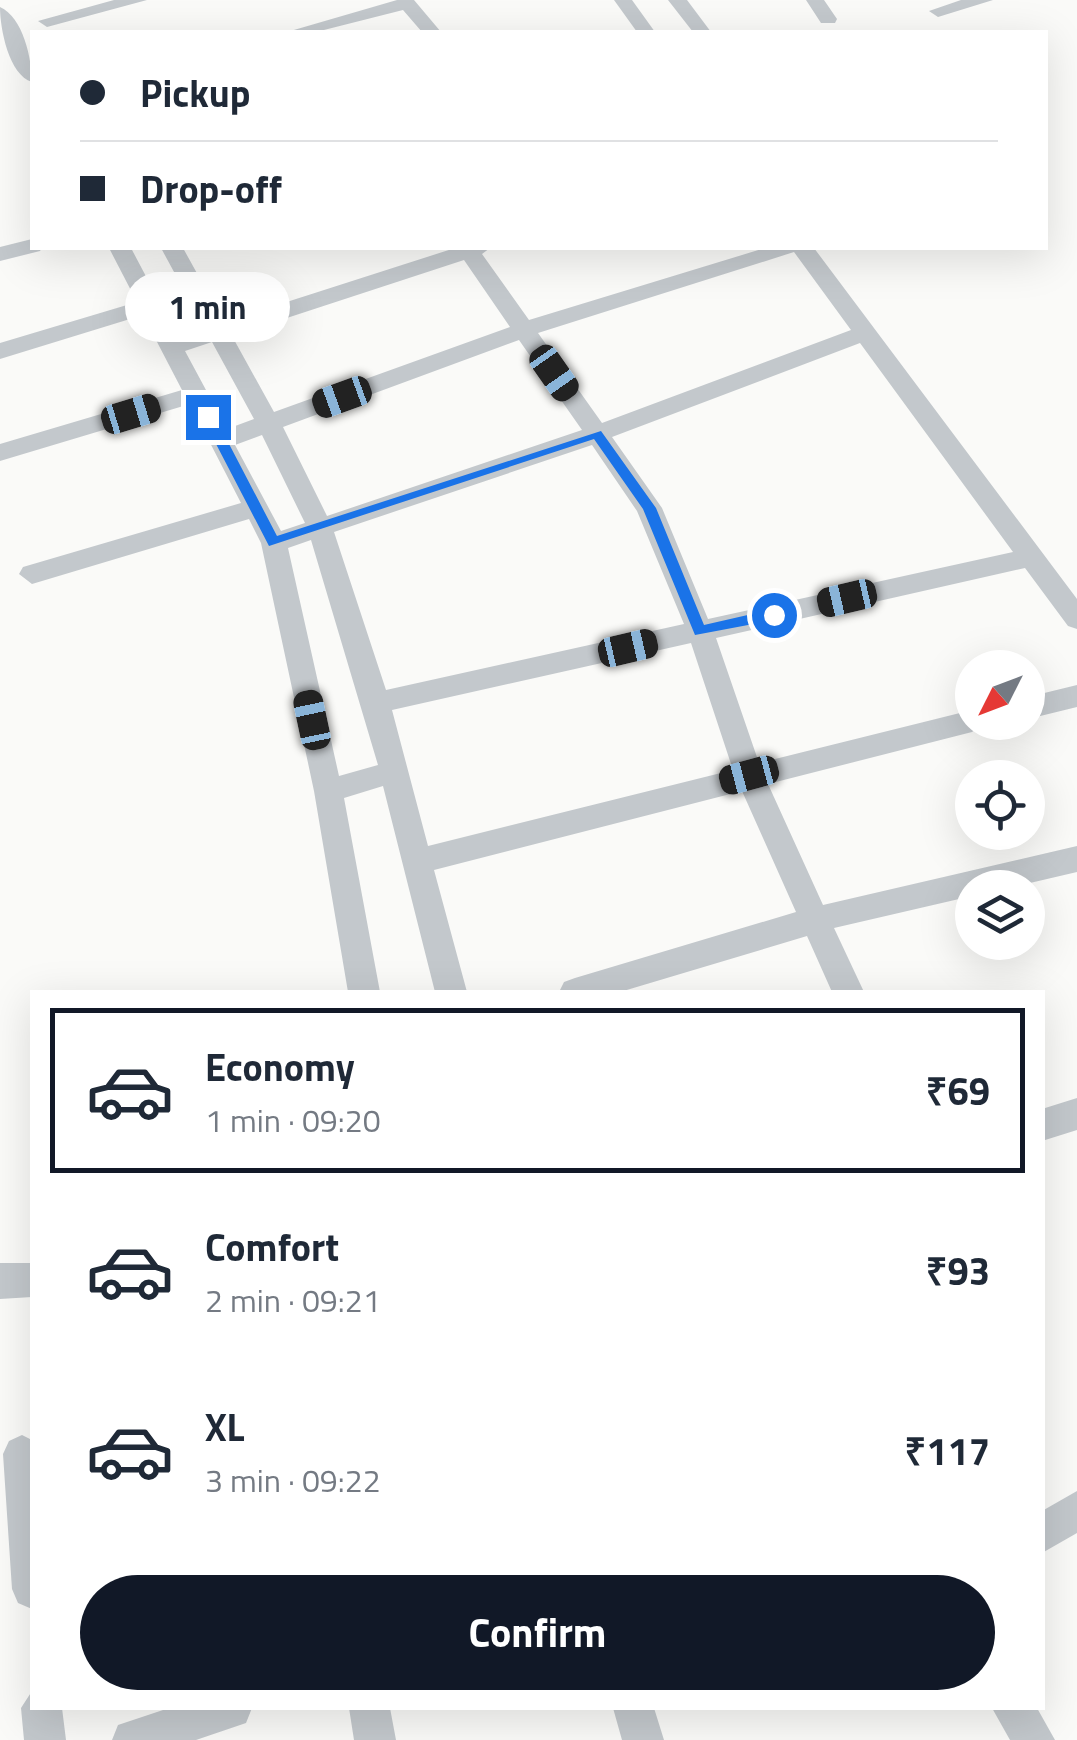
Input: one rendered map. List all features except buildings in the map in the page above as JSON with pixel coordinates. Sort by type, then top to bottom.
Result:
[{"type":"street","points":[[38,0],[51,26],[138,0]]},
{"type":"street","points":[[623,0],[645,30]]},
{"type":"street","points":[[678,0],[700,30]]},
{"type":"street","points":[[815,0],[828,19]]},
{"type":"street","points":[[938,11],[984,0]]},
{"type":"street","points":[[304,30],[413,2],[431,30]]},
{"type":"street","points":[[0,13],[30,72]]},
{"type":"street","points":[[0,254],[30,246]]},
{"type":"street","points":[[194,340],[468,250]]},
{"type":"street","points":[[472,250],[649,508],[700,632],[749,775],[847,990]]},
{"type":"street","points":[[244,433],[523,330],[780,250]]},
{"type":"street","points":[[804,250],[1077,619]]},
{"type":"street","points":[[148,252],[297,535],[376,703],[359,782],[415,862],[450,990]]},
{"type":"street","points":[[148,252],[150,305],[194,340],[196,394],[244,433],[256,508],[297,535],[359,782],[364,990]]},
{"type":"street","points":[[0,351],[150,305]]},
{"type":"street","points":[[297,535],[597,434],[865,334]]},
{"type":"street","points":[[0,453],[196,394]]},
{"type":"street","points":[[32,574],[256,508]]},
{"type":"street","points":[[376,703],[1032,557]]},
{"type":"street","points":[[1045,704],[1077,696]]},
{"type":"street","points":[[415,862],[955,726]]},
{"type":"street","points":[[581,990],[818,919],[1077,859]]},
{"type":"street","points":[[1045,1124],[1077,1114]]},
{"type":"street","points":[[0,1280],[30,1280]]},
{"type":"street","points":[[22,1454],[30,1562]]},
{"type":"street","points":[[1045,1532],[1077,1510]]},
{"type":"street","points":[[42,1710],[44,1740]]},
{"type":"street","points":[[133,1740],[224,1710]]},
{"type":"street","points":[[370,1710],[375,1740]]},
{"type":"street","points":[[635,1710],[643,1740]]},
{"type":"street","points":[[1014,1710],[1034,1740]]},
{"type":"route","points":[[208,417],[274,543],[597,434],[649,508],[700,632],[774,615]]}]
